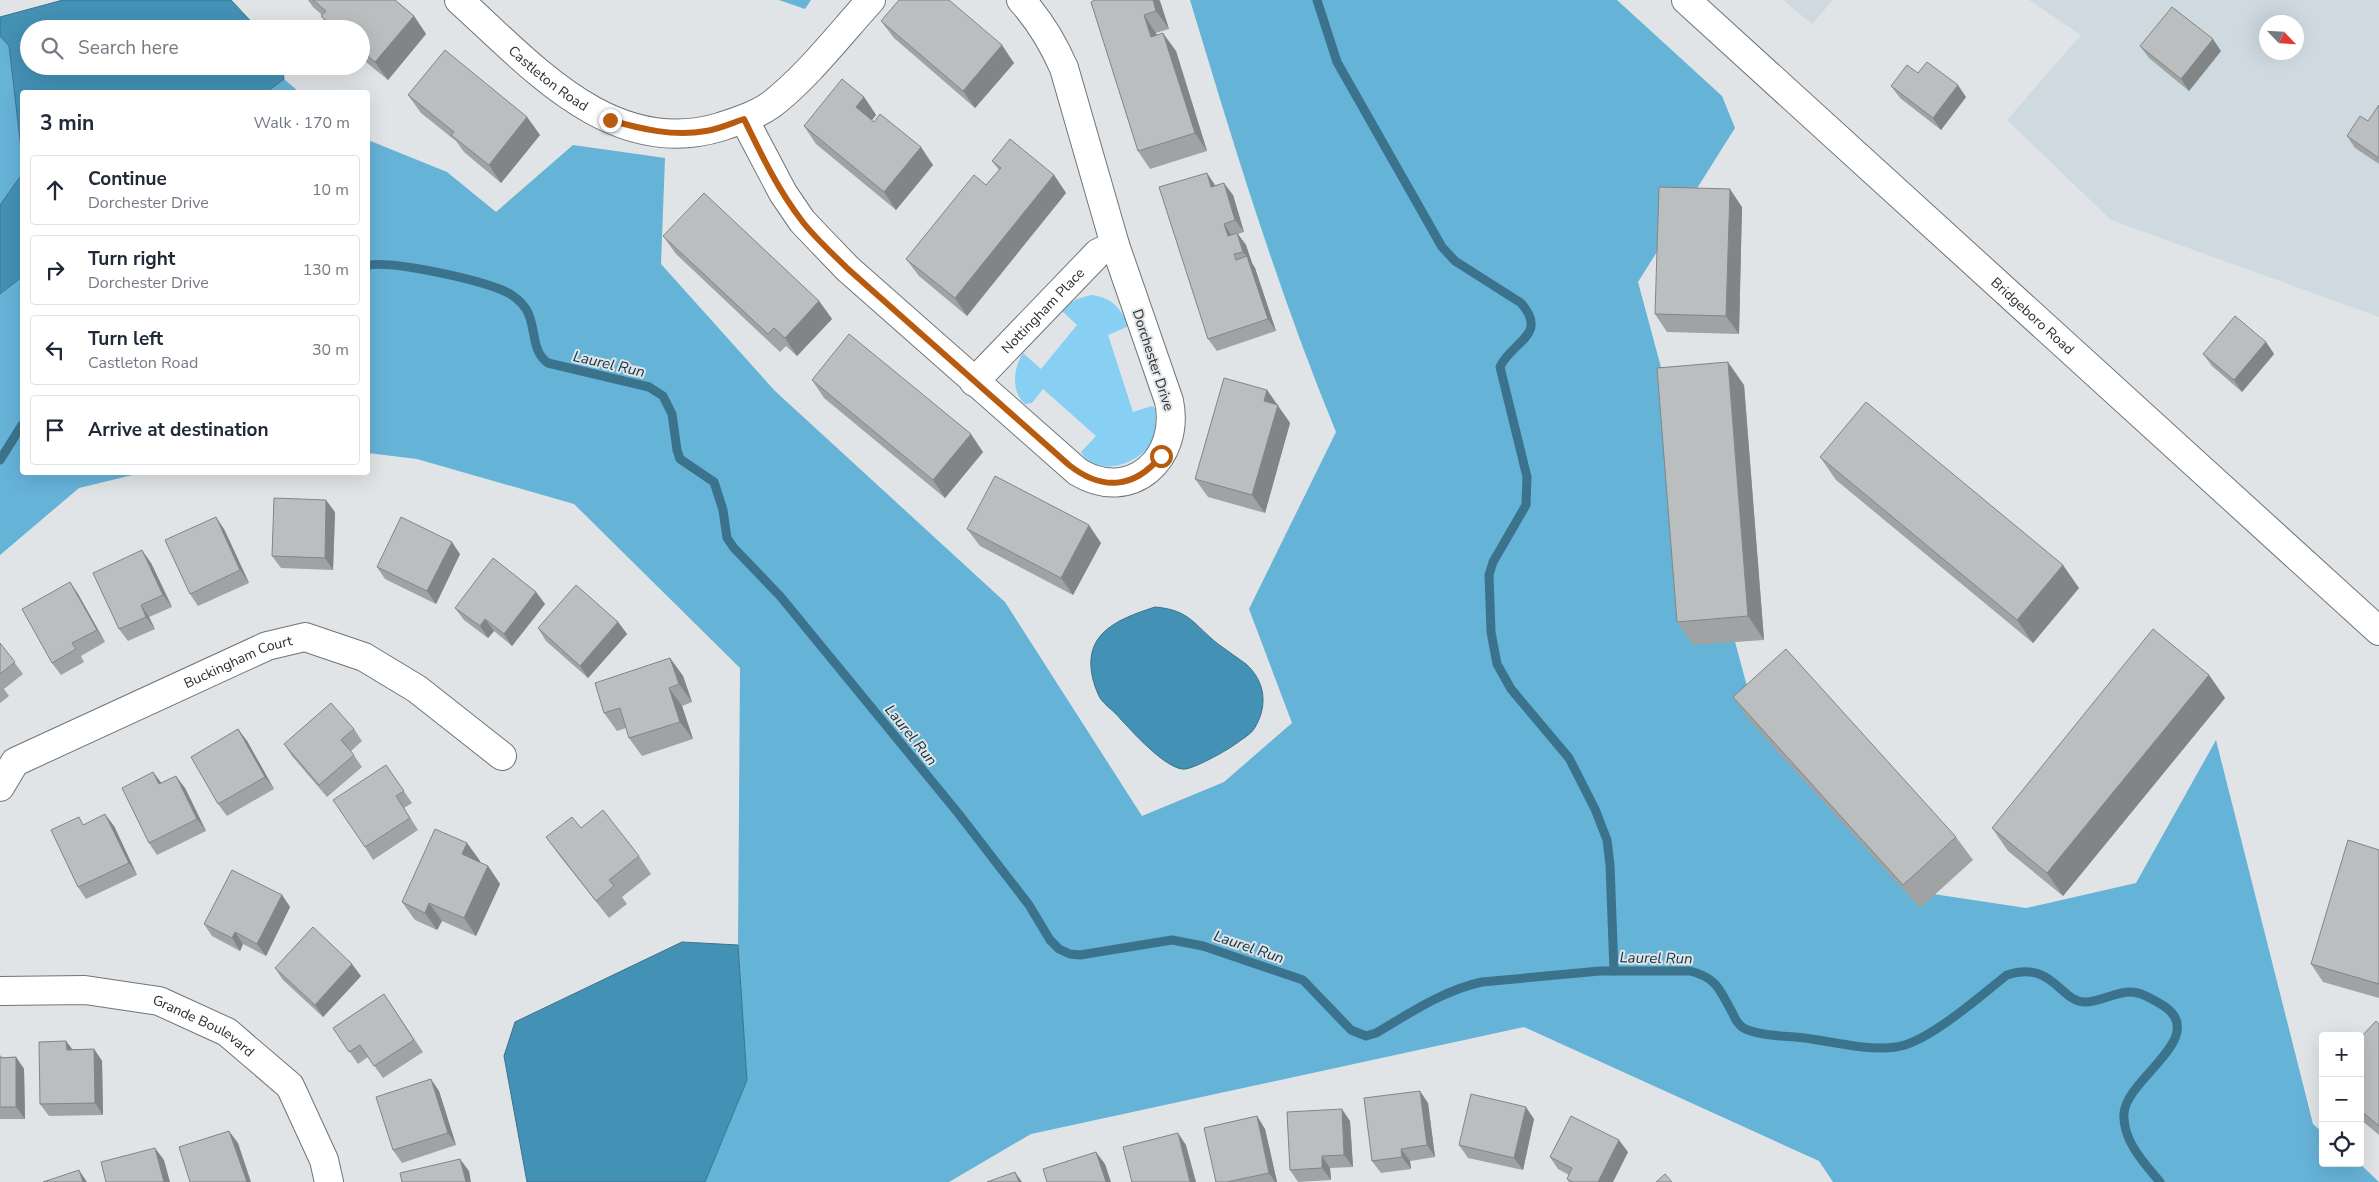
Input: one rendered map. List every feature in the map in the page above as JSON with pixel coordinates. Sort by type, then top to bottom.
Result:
[{"type":"street","name":"Castleton Road","points":[[459,0],[553,84],[581,104],[610,120],[637,128],[661,132],[706,131],[744,119],[771,104],[793,85],[872,0]]},
{"type":"street","name":"Dorchester Drive","points":[[744,119],[765,163],[802,221],[848,269],[1069,465],[1091,480],[1119,483],[1133,479],[1154,464],[1167,443],[1172,413],[1115,245],[1064,68],[1054,43],[1022,0]]},
{"type":"street","name":"Bridgeboro Road","points":[[1686,0],[2379,632]]},
{"type":"street","name":"Nottingham Place","points":[[974,382],[1098,253],[1115,245]]},
{"type":"street","name":"Buckingham Court","points":[[0,787],[15,762],[266,646],[305,637],[364,657],[417,689],[502,756]]},
{"type":"street","name":"Grande Boulevard","points":[[0,991],[86,990],[160,1001],[227,1032],[290,1086],[324,1160],[329,1182]]},
{"type":"shaded area","points":[[63,0],[231,0],[250,20],[20,20],[20,75],[283,75],[284,79],[270,90],[20,90],[20,140],[9,46],[0,36],[0,17]]},
{"type":"shaded area","points":[[779,0],[811,0],[805,9]]},
{"type":"shaded area","points":[[1190,0],[1617,0],[1722,96],[1735,128],[1638,282],[1751,701],[1920,892],[2026,908],[2136,883],[2216,740],[2313,1124],[2319,1129],[2319,1167],[2363,1167],[2379,1182],[1833,1182],[1819,1161],[1524,1027],[1031,1134],[949,1182],[705,1182],[747,1080],[738,945],[740,668],[574,504],[417,459],[370,453],[370,141],[447,172],[496,212],[573,145],[665,158],[661,264],[775,391],[1005,602],[1142,816],[1224,782],[1292,723],[1249,609],[1336,432],[1276,272],[1240,164]]},
{"type":"shaded area","points":[[1783,0],[1833,0],[1812,24]]},
{"type":"shaded area","points":[[2029,0],[2379,0],[2379,317],[2111,220],[2007,120],[2081,35]]},
{"type":"shaded area","points":[[0,36],[9,46],[20,140],[20,177],[0,205]]},
{"type":"shaded area","points":[[284,79],[297,90],[270,90]]},
{"type":"shaded area","points":[[20,177],[20,279],[0,294],[0,205]]},
{"type":"shaded area","points":[[20,279],[20,475],[133,475],[79,488],[0,555],[0,294]]},
{"type":"shaded area","points":[[1091,295],[1105,298],[1114,304],[1129,326],[1108,335],[1133,412],[1152,406],[1155,408],[1155,431],[1151,443],[1137,457],[1117,466],[1097,465],[1088,460],[1081,452],[1096,436],[1043,389],[1032,403],[1025,404],[1017,393],[1015,380],[1017,366],[1023,353],[1041,369],[1077,325],[1063,312],[1062,308],[1077,299]]},
{"type":"shaded area","points":[[1155,607],[1176,611],[1184,615],[1218,644],[1246,664],[1258,679],[1263,695],[1263,704],[1258,721],[1250,733],[1220,754],[1186,769],[1169,764],[1138,738],[1100,698],[1092,674],[1091,657],[1093,649],[1102,634],[1120,621]]},
{"type":"shaded area","points":[[682,942],[738,945],[747,1080],[705,1182],[527,1182],[504,1056],[515,1022]]},
{"type":"building","points":[[313,0],[395,0],[414,16],[375,62],[370,58],[370,20],[326,20],[321,16],[326,11]]},
{"type":"building","points":[[899,0],[949,0],[1002,45],[963,91],[881,21]]},
{"type":"building","points":[[1095,0],[1153,0],[1156,11],[1144,15],[1151,37],[1163,33],[1195,133],[1138,151],[1091,2]]},
{"type":"building","points":[[2172,7],[2213,39],[2181,79],[2140,46]]},
{"type":"building","points":[[445,50],[527,117],[489,165],[451,135],[454,132],[408,95]]},
{"type":"building","points":[[1927,62],[1958,85],[1933,118],[1891,86],[1907,65],[1918,73]]},
{"type":"building","points":[[842,79],[864,97],[856,107],[874,122],[880,114],[921,147],[884,192],[804,126]]},
{"type":"building","points":[[2379,105],[2379,158],[2347,136],[2360,116],[2368,121]]},
{"type":"building","points":[[1010,139],[1054,175],[955,298],[906,259],[974,175],[986,185],[1001,168],[992,161]]},
{"type":"building","points":[[1207,173],[1211,187],[1224,183],[1235,220],[1224,224],[1228,236],[1237,233],[1243,252],[1234,254],[1236,260],[1247,256],[1268,319],[1208,339],[1159,187]]},
{"type":"building","points":[[1659,187],[1730,189],[1726,316],[1655,314]]},
{"type":"building","points":[[704,193],[819,301],[785,338],[774,328],[768,334],[663,236]]},
{"type":"building","points":[[2235,316],[2266,342],[2234,380],[2203,354]]},
{"type":"building","points":[[849,334],[971,434],[933,480],[812,380]]},
{"type":"building","points":[[1728,362],[1748,616],[1677,622],[1657,368]]},
{"type":"building","points":[[1224,378],[1267,390],[1264,401],[1278,405],[1252,495],[1195,479]]},
{"type":"building","points":[[1866,402],[2063,565],[2017,620],[1820,457]]},
{"type":"building","points":[[995,476],[1089,525],[1061,578],[967,529]]},
{"type":"building","points":[[274,498],[326,500],[325,558],[272,556]]},
{"type":"building","points":[[216,517],[240,570],[190,594],[165,540]]},
{"type":"building","points":[[401,517],[452,542],[427,591],[377,567]]},
{"type":"building","points":[[142,550],[163,595],[141,605],[146,617],[119,629],[93,573]]},
{"type":"building","points":[[493,558],[536,592],[504,634],[485,619],[480,626],[455,608]]},
{"type":"building","points":[[70,582],[97,630],[72,643],[76,649],[52,663],[22,609]]},
{"type":"building","points":[[576,585],[618,622],[580,666],[538,628]]},
{"type":"building","points":[[2153,629],[2209,675],[2047,873],[1992,828]]},
{"type":"building","points":[[0,643],[15,662],[0,674]]},
{"type":"building","points":[[1786,649],[1956,837],[1903,885],[1733,697]]},
{"type":"building","points":[[670,658],[679,684],[669,688],[680,722],[629,738],[620,708],[604,713],[595,683]]},
{"type":"building","points":[[331,703],[354,729],[341,740],[354,755],[319,785],[284,744]]},
{"type":"building","points":[[238,729],[265,777],[218,804],[191,757]]},
{"type":"building","points":[[386,765],[404,791],[396,796],[410,818],[365,847],[333,800]]},
{"type":"building","points":[[153,772],[159,784],[176,776],[197,819],[149,843],[122,788]]},
{"type":"building","points":[[603,810],[639,856],[609,880],[614,886],[596,901],[546,837],[572,817],[581,828]]},
{"type":"building","points":[[105,814],[129,863],[78,887],[51,830],[79,817],[83,825]]},
{"type":"building","points":[[435,829],[467,843],[462,854],[488,866],[464,918],[429,903],[425,913],[402,902]]},
{"type":"building","points":[[2348,840],[2379,850],[2379,984],[2311,964]]},
{"type":"building","points":[[232,870],[282,895],[257,944],[235,932],[232,938],[204,924]]},
{"type":"building","points":[[313,927],[352,964],[315,1005],[275,968]]},
{"type":"building","points":[[384,994],[414,1040],[374,1066],[360,1045],[349,1052],[333,1028]]},
{"type":"building","points":[[2376,1021],[2379,1024],[2379,1126],[2364,1113],[2364,1034]]},
{"type":"building","points":[[66,1041],[67,1050],[94,1049],[95,1103],[40,1104],[39,1042]]},
{"type":"building","points":[[16,1057],[16,1107],[0,1107],[0,1058]]},
{"type":"building","points":[[431,1079],[448,1133],[393,1150],[376,1097]]},
{"type":"building","points":[[1420,1091],[1427,1145],[1401,1149],[1402,1157],[1372,1161],[1364,1098]]},
{"type":"building","points":[[1471,1094],[1526,1107],[1514,1158],[1459,1145]]},
{"type":"building","points":[[1342,1109],[1344,1155],[1322,1156],[1322,1168],[1290,1170],[1287,1112]]},
{"type":"building","points":[[1257,1116],[1269,1173],[1227,1182],[1216,1182],[1204,1128]]},
{"type":"building","points":[[1571,1116],[1619,1140],[1598,1182],[1573,1182],[1567,1179],[1572,1168],[1550,1157]]},
{"type":"building","points":[[229,1131],[247,1182],[190,1182],[179,1147]]},
{"type":"building","points":[[1178,1133],[1190,1182],[1132,1182],[1123,1147]]},
{"type":"building","points":[[155,1148],[164,1182],[106,1182],[101,1162]]},
{"type":"building","points":[[1096,1152],[1106,1182],[1047,1182],[1043,1169]]},
{"type":"building","points":[[460,1159],[466,1182],[402,1182],[400,1173]]},
{"type":"building","points":[[79,1170],[83,1182],[43,1182]]},
{"type":"building","points":[[1015,1172],[1019,1182],[987,1182]]},
{"type":"building","points":[[1665,1174],[1672,1182],[1656,1182]]},
{"type":"waterway","points":[[1317,0],[1337,62],[1442,247],[1455,261],[1521,303],[1529,314],[1530,330],[1526,337],[1505,358],[1500,367],[1527,477],[1526,505],[1493,562],[1489,575],[1491,632],[1497,664],[1511,689],[1569,758],[1595,809],[1607,840],[1610,865],[1614,971]]},
{"type":"waterway","name":"Laurel Run","points":[[370,265],[381,264],[416,268],[474,281],[506,292],[518,300],[526,309],[532,323],[536,345],[542,358],[548,363],[649,387],[663,396],[672,414],[680,459],[714,482],[723,510],[727,538],[734,548],[780,596],[958,813],[1029,905],[1050,940],[1059,949],[1070,954],[1080,955],[1172,940],[1203,946],[1303,980],[1351,1030],[1366,1036],[1376,1033],[1441,996],[1482,982],[1600,971],[1690,971],[1707,977],[1717,986],[1737,1022],[1748,1030],[1763,1034],[1874,1048],[1896,1047],[1909,1044],[1923,1037],[1954,1017],[2007,975],[2023,972],[2035,973],[2054,983],[2069,996],[2085,1002],[2124,992],[2139,993],[2164,1006],[2175,1018],[2177,1031],[2172,1044],[2128,1100],[2124,1113],[2124,1123],[2130,1142],[2160,1182]]},
{"type":"waterway","name":"Laurel Run","points":[[0,460],[20,428]]},
{"type":"route","points":[[610,120],[637,128],[661,132],[685,132],[706,131],[744,119],[765,163],[783,193],[802,221],[821,242],[848,269],[1069,465],[1091,480],[1119,483],[1133,479],[1146,472],[1161,456]]}]
